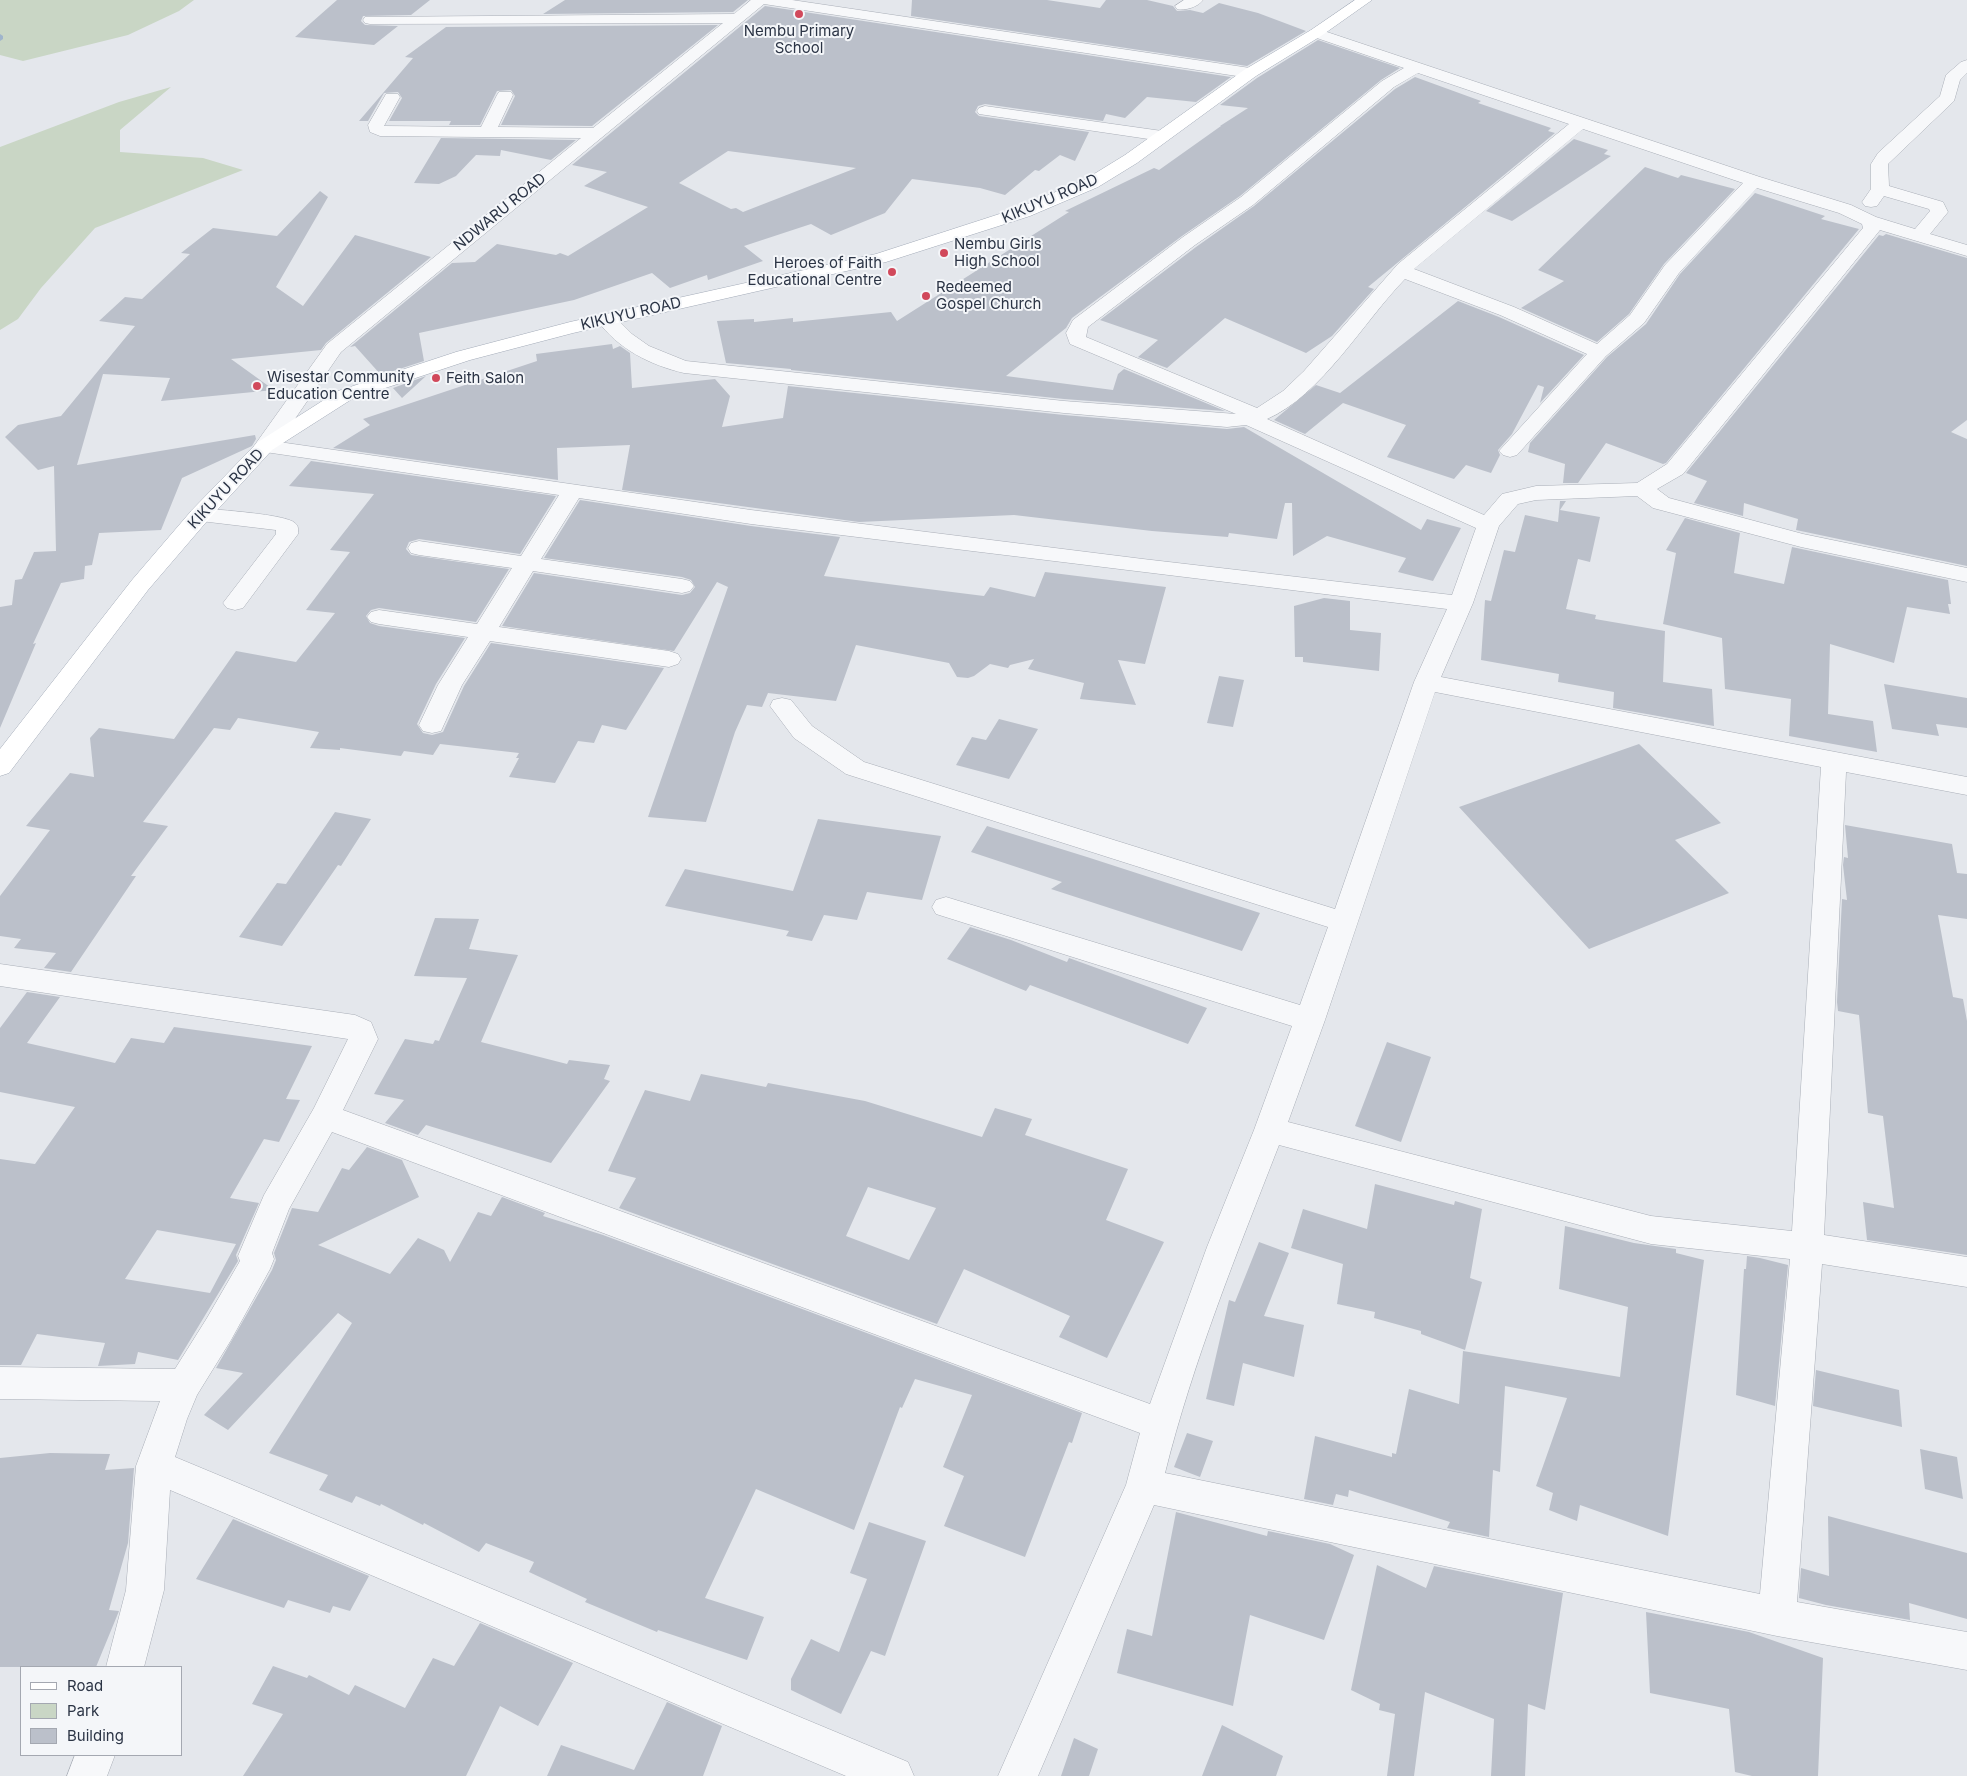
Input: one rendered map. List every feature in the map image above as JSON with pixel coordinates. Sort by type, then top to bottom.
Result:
[{"type":"main road","name":"KIKUYU ROAD","points":[[0,767],[140,585],[200,515],[265,446],[345,395],[464,356],[570,328],[880,258],[1024,212],[1092,183],[1131,159],[1250,73],[1316,33],[1365,0]]},
{"type":"street","name":"NDWARU ROAD","points":[[265,446],[334,348],[760,0]]},
{"type":"street","points":[[764,0],[1250,73]]},
{"type":"street","points":[[370,20],[738,18]]},
{"type":"street","points":[[1316,33],[1754,181],[1845,209],[1874,204],[1937,206],[1940,212],[1919,235]]},
{"type":"street","points":[[1018,1776],[1144,1486],[1160,1424],[1223,1246],[1270,1130],[1310,1020],[1426,682],[1461,602],[1488,525],[1510,499],[1536,493],[1642,489],[1675,469],[1872,228],[1879,164],[1884,157],[1948,98],[1952,78],[1967,65]]},
{"type":"street","points":[[1417,67],[1388,84],[1246,201],[1080,324],[1076,333],[1076,340],[1254,418],[1488,525]]},
{"type":"street","points":[[487,132],[505,95]]},
{"type":"street","points":[[392,97],[376,125],[376,129],[380,131],[596,133]]},
{"type":"street","points":[[985,111],[1162,136]]},
{"type":"street","points":[[607,320],[640,351],[684,367],[1064,407],[1227,421],[1254,418],[1293,394],[1337,347],[1402,271],[1580,123]]},
{"type":"street","points":[[1510,451],[1599,352],[1637,319],[1672,269],[1754,181]]},
{"type":"street","points":[[1874,204],[1919,235],[1967,250]]},
{"type":"street","points":[[1402,271],[1507,311],[1599,352]]},
{"type":"street","points":[[265,446],[770,520],[1153,567],[1461,602]]},
{"type":"street","points":[[1642,489],[1661,503],[1801,540],[1967,574]]},
{"type":"street","points":[[432,725],[450,685],[573,491]]},
{"type":"street","points":[[200,515],[287,526],[287,534],[235,603]]},
{"type":"street","points":[[419,548],[682,586]]},
{"type":"street","points":[[379,617],[669,659]]},
{"type":"street","points":[[1426,682],[1967,786]]},
{"type":"street","points":[[782,706],[803,732],[855,768],[1344,922]]},
{"type":"street","points":[[1777,1617],[1807,1247],[1834,761]]},
{"type":"street","points":[[946,907],[1310,1020]]},
{"type":"street","points":[[0,975],[355,1027],[361,1030],[363,1039],[325,1116],[275,1205],[254,1256],[258,1259],[219,1329],[184,1385],[169,1419],[154,1466],[145,1590],[125,1666]]},
{"type":"street","points":[[325,1116],[1160,1424]]},
{"type":"street","points":[[1270,1130],[1651,1230],[1807,1247],[1967,1272]]},
{"type":"street","points":[[0,1383],[184,1385]]},
{"type":"street","points":[[154,1466],[894,1776]]},
{"type":"street","points":[[1144,1486],[1777,1617],[1967,1651]]},
{"type":"street","points":[[87,1776],[95,1756]]},
{"type":"green space","points":[[0,0],[194,0],[179,11],[128,35],[23,61],[0,55]]},
{"type":"green space","points":[[171,87],[120,130],[120,152],[203,158],[243,170],[95,228],[41,288],[18,319],[0,330],[0,147],[119,102]]},
{"type":"building","points":[[337,0],[430,0],[411,15],[363,16],[361,21],[365,25],[398,26],[374,45],[295,37]]},
{"type":"building","points":[[565,0],[748,0],[733,12],[543,14]]},
{"type":"building","points":[[912,0],[1047,0],[1100,8],[1106,0],[1147,0],[1173,6],[1177,11],[1190,10],[1203,13],[1219,3],[1258,13],[1306,31],[1247,66],[911,16]]},
{"type":"building","points":[[765,6],[1231,77],[1196,102],[1147,97],[1125,118],[1106,114],[1103,121],[985,104],[978,106],[975,112],[979,116],[1089,132],[1075,161],[1060,155],[1039,171],[1035,170],[1005,195],[980,188],[912,179],[885,213],[831,235],[811,224],[744,246],[763,261],[708,280],[707,275],[670,288],[652,273],[574,300],[419,333],[424,361],[381,375],[355,346],[350,347],[452,263],[475,262],[497,244],[556,255],[560,253],[568,256],[648,207],[584,186],[607,172],[572,165]],"holes":[[[728,151],[856,168],[743,212],[736,208],[731,209],[679,183]]]},
{"type":"building","points":[[718,25],[592,126],[501,125],[515,96],[511,90],[497,91],[480,125],[449,125],[451,121],[389,121],[402,98],[398,92],[384,93],[368,121],[359,121],[413,58],[405,57],[446,27]]},
{"type":"building","points":[[1318,40],[1400,68],[1381,80],[1240,196],[1182,236],[1072,318],[1066,328],[1006,376],[1113,390],[1118,374],[1124,369],[1225,411],[1064,399],[726,363],[717,321],[754,319],[754,322],[793,318],[793,322],[891,312],[897,321],[1069,212],[1065,211],[1154,168],[1159,170],[1248,108],[1220,105],[1257,78]]},
{"type":"building","points":[[1415,77],[1481,101],[1478,103],[1551,128],[1548,131],[1555,133],[1368,287],[1374,289],[1332,336],[1306,353],[1225,318],[1167,368],[1138,357],[1158,340],[1100,320],[1196,247],[1254,206],[1395,89]]},
{"type":"building","points":[[441,138],[576,140],[551,160],[501,150],[500,156],[476,155],[456,176],[439,184],[414,183]]},
{"type":"building","points":[[1574,139],[1608,150],[1604,154],[1611,156],[1512,221],[1486,211]]},
{"type":"building","points":[[1645,167],[1678,178],[1681,175],[1735,189],[1664,264],[1629,314],[1597,342],[1521,308],[1564,281],[1538,270]]},
{"type":"building","points":[[320,191],[328,197],[276,287],[303,306],[355,235],[431,257],[326,343],[321,350],[231,359],[274,390],[161,401],[170,378],[103,374],[77,465],[255,435],[256,439],[252,446],[182,478],[161,530],[99,533],[92,565],[85,566],[84,579],[61,583],[33,644],[36,643],[0,728],[0,607],[12,605],[15,580],[22,579],[34,552],[56,551],[54,466],[38,470],[5,437],[18,425],[61,416],[135,326],[99,321],[125,297],[142,299],[190,254],[181,253],[213,228],[277,236]]},
{"type":"building","points":[[1755,193],[1825,216],[1821,219],[1859,229],[1666,463],[1663,464],[1606,443],[1578,483],[1563,483],[1565,464],[1528,452],[1530,443],[1607,357],[1646,324],[1680,274]]},
{"type":"building","points":[[1886,234],[1967,258],[1967,420],[1951,432],[1967,439],[1967,566],[1796,530],[1798,519],[1744,503],[1743,516],[1694,503],[1707,481],[1686,473],[1879,235],[1883,236]]},
{"type":"building","points":[[1458,301],[1584,355],[1540,403],[1544,387],[1538,385],[1512,434],[1498,450],[1500,455],[1491,473],[1466,465],[1454,479],[1387,457],[1406,425],[1343,403],[1305,434],[1274,420],[1316,385],[1340,393]]},
{"type":"building","points":[[612,344],[613,349],[620,346],[630,353],[632,388],[715,379],[730,396],[722,427],[783,418],[788,386],[1064,415],[1227,429],[1244,427],[1421,530],[1427,519],[1461,528],[1433,581],[1398,572],[1406,558],[1327,536],[1293,556],[1292,503],[1285,503],[1277,539],[1229,533],[1228,537],[1152,531],[1014,515],[859,522],[622,490],[630,445],[557,448],[558,480],[333,448],[370,425],[363,419],[537,361],[536,354]]},
{"type":"building","points":[[426,376],[402,398],[393,388]]},
{"type":"building","points":[[311,461],[556,496],[520,554],[419,539],[409,542],[406,549],[411,555],[509,569],[476,622],[379,608],[371,610],[366,616],[370,623],[379,626],[465,638],[436,684],[417,724],[423,733],[432,735],[443,732],[464,686],[491,643],[664,668],[626,730],[602,725],[594,743],[578,741],[555,783],[509,777],[519,758],[516,758],[519,753],[440,744],[433,755],[404,751],[401,756],[340,748],[340,750],[310,748],[319,732],[238,718],[230,730],[214,728],[143,822],[168,826],[131,876],[136,876],[71,972],[44,968],[56,953],[14,948],[21,939],[0,936],[0,896],[50,830],[26,826],[70,773],[94,777],[90,738],[99,728],[174,739],[236,651],[296,662],[335,613],[306,610],[350,552],[330,550],[374,494],[289,486]]},
{"type":"building","points":[[580,500],[751,526],[840,537],[824,576],[984,596],[990,587],[1035,597],[1045,572],[1166,587],[1145,664],[1118,660],[1136,705],[1080,699],[1084,683],[1028,669],[1034,659],[1010,665],[1008,668],[990,664],[974,676],[968,678],[957,677],[949,663],[856,645],[836,701],[768,693],[762,707],[747,705],[735,732],[706,822],[648,817],[728,587],[717,582],[674,651],[502,626],[534,573],[682,595],[690,593],[695,587],[691,580],[682,577],[544,558]]},
{"type":"building","points":[[1560,501],[1566,501],[1560,510],[1600,517],[1590,562],[1578,559],[1566,609],[1596,615],[1595,619],[1665,631],[1663,682],[1712,689],[1714,726],[1613,708],[1614,692],[1558,682],[1559,674],[1481,660],[1485,600],[1491,601],[1504,550],[1515,552],[1525,515],[1558,522]]},
{"type":"building","points":[[1685,518],[1740,533],[1734,573],[1784,584],[1792,547],[1948,580],[1951,604],[1948,604],[1950,614],[1907,607],[1894,663],[1830,644],[1828,714],[1873,721],[1877,752],[1789,736],[1791,699],[1725,689],[1722,638],[1663,624],[1676,553],[1666,550]]},
{"type":"building","points":[[1324,598],[1350,601],[1350,630],[1381,633],[1379,671],[1303,662],[1303,657],[1295,657],[1294,606]]},
{"type":"building","points":[[1219,676],[1244,680],[1233,727],[1207,723]]},
{"type":"building","points":[[1884,684],[1967,698],[1967,728],[1936,724],[1939,736],[1892,729]]},
{"type":"building","points":[[999,719],[1038,729],[1009,779],[956,765],[972,737],[986,740]]},
{"type":"building","points":[[1639,744],[1721,823],[1675,840],[1729,893],[1589,949],[1459,807]]},
{"type":"building","points":[[335,812],[371,819],[341,866],[338,865],[282,946],[239,937],[277,883],[286,884]]},
{"type":"building","points":[[818,819],[941,836],[922,900],[867,892],[857,920],[824,915],[812,941],[786,936],[789,931],[665,906],[685,869],[793,891]]},
{"type":"building","points":[[1845,825],[1952,844],[1957,873],[1967,874],[1967,919],[1938,915],[1953,997],[1963,999],[1967,1021],[1967,1255],[1867,1240],[1863,1202],[1894,1208],[1883,1116],[1868,1113],[1859,1015],[1838,1011],[1842,899],[1847,900],[1843,865],[1844,857],[1848,858]]},
{"type":"building","points":[[987,826],[1260,913],[1242,951],[1051,889],[1062,882],[971,852]]},
{"type":"building","points":[[435,918],[479,919],[469,949],[518,955],[481,1042],[567,1064],[569,1060],[610,1065],[604,1079],[610,1081],[551,1163],[426,1125],[418,1135],[385,1123],[404,1100],[374,1094],[405,1039],[433,1044],[435,1040],[439,1041],[467,978],[414,976]]},
{"type":"building","points":[[970,927],[1011,940],[1067,962],[1069,958],[1207,1008],[1188,1044],[1030,985],[1026,991],[947,959]]},
{"type":"building","points":[[27,992],[60,997],[27,1043],[115,1063],[131,1038],[164,1043],[174,1027],[312,1046],[286,1099],[300,1100],[279,1142],[264,1139],[230,1198],[259,1203],[236,1255],[238,1261],[178,1360],[138,1352],[135,1364],[98,1366],[105,1343],[37,1334],[21,1365],[0,1365],[0,1159],[35,1164],[75,1107],[0,1092],[0,1028]],"holes":[[[157,1230],[236,1244],[210,1293],[125,1279]]]},
{"type":"building","points":[[1387,1042],[1431,1057],[1401,1142],[1355,1126]]},
{"type":"building","points":[[701,1074],[766,1087],[768,1083],[865,1101],[982,1137],[995,1108],[1032,1119],[1025,1135],[1128,1169],[1106,1220],[1164,1242],[1107,1358],[1059,1337],[1070,1316],[964,1269],[937,1324],[619,1208],[636,1178],[608,1171],[645,1090],[690,1101]],"holes":[[[868,1187],[936,1208],[909,1260],[846,1236]]]},
{"type":"building","points":[[367,1147],[402,1160],[419,1197],[318,1245],[390,1274],[418,1238],[444,1250],[450,1262],[478,1212],[491,1216],[502,1197],[545,1213],[543,1216],[603,1235],[1082,1413],[1072,1443],[1069,1442],[1025,1557],[944,1526],[964,1476],[943,1467],[972,1395],[915,1379],[902,1408],[900,1407],[854,1530],[756,1489],[705,1598],[764,1617],[747,1660],[658,1630],[657,1632],[585,1602],[587,1599],[529,1572],[534,1562],[486,1543],[479,1552],[424,1523],[423,1525],[381,1504],[380,1506],[356,1496],[352,1503],[319,1490],[328,1475],[269,1453],[352,1323],[338,1313],[228,1430],[204,1415],[243,1373],[216,1368],[272,1270],[276,1260],[274,1253],[292,1208],[318,1212],[342,1168],[349,1170]]},
{"type":"building","points":[[1375,1184],[1454,1205],[1455,1201],[1482,1209],[1470,1278],[1482,1282],[1465,1350],[1421,1334],[1421,1331],[1374,1318],[1375,1312],[1337,1304],[1343,1264],[1291,1248],[1303,1209],[1367,1229]]},
{"type":"building","points":[[1565,1226],[1634,1243],[1676,1249],[1676,1253],[1704,1260],[1668,1536],[1580,1505],[1577,1521],[1549,1510],[1553,1493],[1536,1486],[1567,1398],[1505,1386],[1500,1472],[1493,1470],[1489,1537],[1447,1528],[1450,1522],[1349,1490],[1348,1497],[1336,1494],[1333,1505],[1304,1499],[1315,1436],[1392,1457],[1392,1453],[1396,1454],[1409,1389],[1459,1404],[1463,1351],[1620,1377],[1628,1307],[1559,1289]]},
{"type":"building","points":[[1259,1242],[1289,1253],[1264,1316],[1304,1325],[1294,1377],[1243,1363],[1234,1406],[1206,1399],[1229,1300],[1235,1302]]},
{"type":"building","points":[[1747,1256],[1788,1265],[1775,1406],[1736,1395],[1744,1269],[1746,1269]]},
{"type":"building","points":[[1816,1370],[1899,1390],[1902,1427],[1813,1406]]},
{"type":"building","points":[[1187,1433],[1213,1441],[1200,1477],[1174,1467]]},
{"type":"building","points":[[1920,1449],[1957,1457],[1963,1499],[1925,1489]]},
{"type":"building","points":[[50,1453],[110,1454],[105,1470],[134,1468],[128,1543],[109,1610],[119,1611],[96,1666],[0,1667],[0,1458]]},
{"type":"building","points":[[1176,1512],[1267,1536],[1268,1531],[1330,1544],[1354,1555],[1324,1640],[1250,1615],[1233,1706],[1117,1673],[1127,1629],[1152,1636]]},
{"type":"building","points":[[1828,1516],[1967,1553],[1967,1619],[1909,1603],[1910,1620],[1826,1605],[1799,1598],[1801,1568],[1829,1576]]},
{"type":"building","points":[[233,1519],[369,1576],[350,1611],[333,1606],[330,1613],[288,1600],[284,1608],[196,1579]]},
{"type":"building","points":[[869,1522],[926,1541],[885,1656],[871,1651],[841,1714],[791,1690],[791,1679],[811,1639],[839,1652],[867,1579],[850,1573]]},
{"type":"building","points":[[1377,1565],[1426,1588],[1434,1566],[1563,1593],[1545,1710],[1528,1704],[1525,1776],[1491,1776],[1494,1719],[1425,1692],[1414,1776],[1387,1776],[1395,1714],[1379,1710],[1380,1704],[1351,1690]]},
{"type":"building","points":[[1646,1612],[1749,1632],[1823,1658],[1818,1776],[1752,1776],[1735,1772],[1729,1709],[1650,1693]]},
{"type":"building","points":[[480,1623],[573,1663],[538,1726],[500,1706],[466,1776],[243,1776],[283,1714],[252,1704],[273,1666],[307,1678],[309,1675],[349,1695],[355,1685],[405,1708],[433,1658],[454,1666]]},
{"type":"building","points":[[667,1702],[722,1726],[703,1776],[547,1776],[561,1745],[634,1770]]},
{"type":"building","points":[[1222,1725],[1283,1756],[1276,1776],[1202,1776]]},
{"type":"building","points":[[1074,1738],[1098,1749],[1089,1776],[1061,1776]]},
{"type":"place","name":"Nembu Primary School","points":[[799,14]]},
{"type":"place","name":"Nembu Girls High School","points":[[944,253]]},
{"type":"place","name":"Heroes of Faith Educational Centre","points":[[892,272]]},
{"type":"place","name":"Redeemed Gospel Church","points":[[926,296]]},
{"type":"place","name":"Feith Salon","points":[[436,378]]},
{"type":"place","name":"Wisestar Community Education Centre","points":[[257,386]]}]
